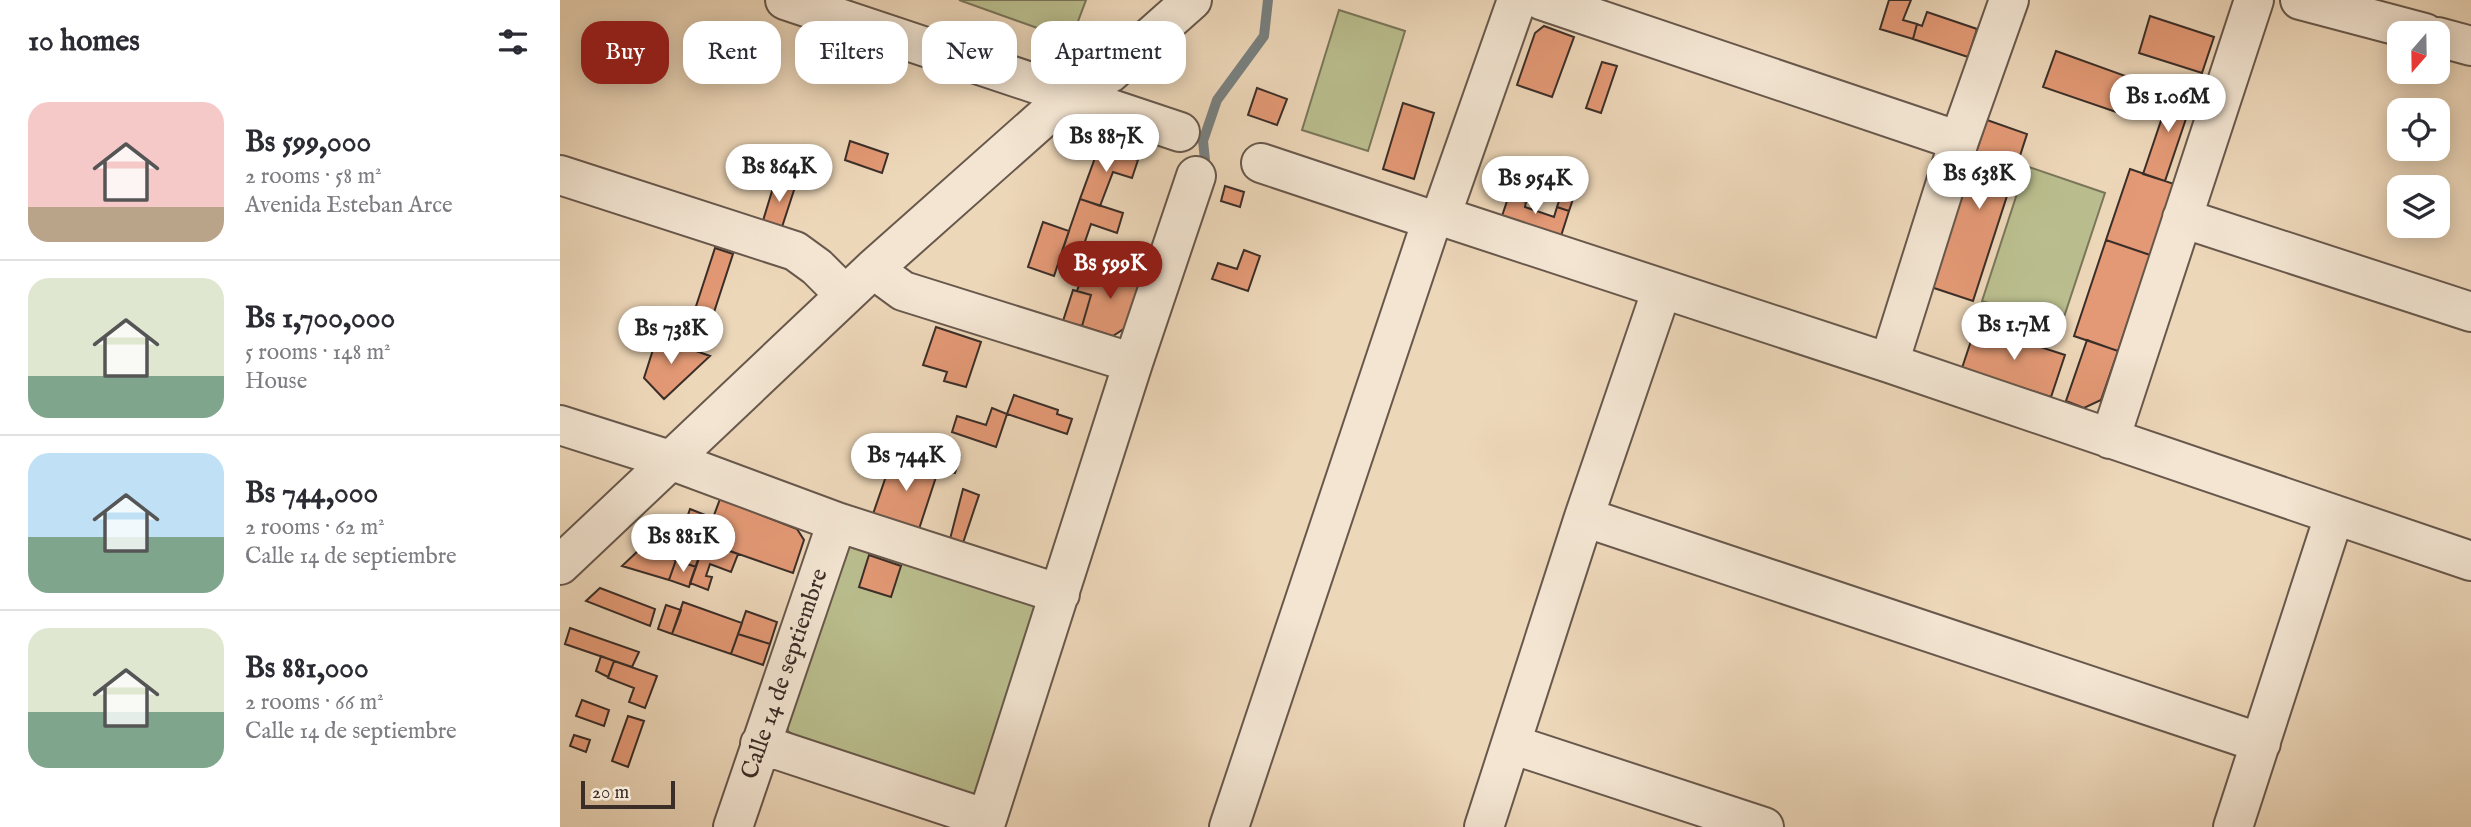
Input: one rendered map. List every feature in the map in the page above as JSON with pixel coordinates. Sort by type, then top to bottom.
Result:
[{"type":"street","points":[[785,0],[1180,132]]},
{"type":"street","points":[[560,565],[873,269],[1069,95],[1110,73],[1192,0]]},
{"type":"street","points":[[1229,827],[1436,218],[1517,0]]},
{"type":"street","points":[[1541,0],[1959,141]]},
{"type":"street","points":[[1889,363],[1959,141],[2009,0]]},
{"type":"street","points":[[2110,439],[2254,0]]},
{"type":"street","points":[[2300,0],[2387,23]]},
{"type":"street","points":[[2450,40],[2471,46]]},
{"type":"street","points":[[1261,163],[1889,363],[2471,561]]},
{"type":"street","points":[[560,175],[795,251],[817,267],[845,295]]},
{"type":"street","points":[[760,744],[999,823],[1060,594],[1196,176]]},
{"type":"street","points":[[2182,218],[2471,313]]},
{"type":"street","points":[[873,269],[903,291],[1133,363]]},
{"type":"street","points":[[1483,827],[1662,289]]},
{"type":"street","points":[[560,425],[670,460],[837,522],[1060,594]]},
{"type":"street","points":[[2233,827],[2334,516]]},
{"type":"street","points":[[1584,517],[2262,743]]},
{"type":"street","name":"Calle 14 de septiembre","points":[[733,827],[837,522]]},
{"type":"street","points":[[1511,744],[1744,824]]},
{"type":"green space","points":[[959,0],[1086,0],[1078,21],[1031,21],[1031,26]]},
{"type":"green space","points":[[1339,10],[1405,31],[1368,151],[1302,130]]},
{"type":"green space","points":[[2026,166],[2105,193],[2061,326],[1982,301]]},
{"type":"green space","points":[[854,541],[1039,602],[978,793],[969,795],[797,737],[788,731],[788,719],[846,549]]},
{"type":"building","points":[[1889,0],[1911,0],[1903,20],[1917,24],[1913,39],[1880,29]]},
{"type":"building","points":[[1927,12],[1977,29],[1968,57],[1913,39],[1917,24],[1922,26]]},
{"type":"building","points":[[2150,16],[2214,37],[2202,73],[2139,53]]},
{"type":"building","points":[[1544,26],[1574,37],[1552,97],[1517,85],[1535,33]]},
{"type":"building","points":[[2056,51],[2131,78],[2119,113],[2043,87]]},
{"type":"building","points":[[1602,62],[1617,66],[1601,113],[1586,108]]},
{"type":"building","points":[[1257,88],[1287,99],[1277,125],[1248,115]]},
{"type":"building","points":[[2172,88],[2194,95],[2165,181],[2143,174]]},
{"type":"building","points":[[1403,103],[1434,113],[1414,179],[1383,169]]},
{"type":"building","points":[[1987,120],[2027,134],[1973,301],[1931,287]]},
{"type":"building","points":[[850,141],[888,154],[882,173],[845,160]]},
{"type":"building","points":[[1099,147],[1138,160],[1132,178],[1113,172],[1100,206],[1080,199]]},
{"type":"building","points":[[2130,169],[2174,184],[2150,255],[2106,240]]},
{"type":"building","points":[[776,178],[796,184],[781,230],[762,224]]},
{"type":"building","points":[[1225,186],[1244,192],[1240,207],[1221,201]]},
{"type":"building","points":[[1563,189],[1575,193],[1569,211],[1557,207]]},
{"type":"building","points":[[1509,195],[1526,202],[1525,207],[1554,217],[1557,207],[1569,211],[1561,236],[1502,216]]},
{"type":"building","points":[[1080,199],[1123,213],[1117,233],[1091,224],[1080,256],[1062,251]]},
{"type":"building","points":[[1043,222],[1069,231],[1054,276],[1028,267]]},
{"type":"building","points":[[2106,240],[2150,255],[2118,351],[2074,336]]},
{"type":"building","points":[[715,248],[733,254],[701,352],[683,346]]},
{"type":"building","points":[[1244,250],[1260,256],[1248,291],[1212,279],[1218,263],[1237,269]]},
{"type":"building","points":[[1117,268],[1142,276],[1125,328],[1113,336],[1082,326],[1091,295],[1077,291],[1083,274],[1112,283]]},
{"type":"building","points":[[1073,290],[1091,295],[1082,326],[1063,321]]},
{"type":"building","points":[[1976,326],[2065,355],[2051,397],[1962,368]]},
{"type":"building","points":[[936,327],[981,342],[966,387],[944,381],[947,372],[923,365]]},
{"type":"building","points":[[657,337],[710,356],[664,399],[644,378]]},
{"type":"building","points":[[2087,340],[2118,351],[2101,400],[2084,408],[2066,401]]},
{"type":"building","points":[[1014,395],[1058,410],[1057,414],[1072,419],[1067,434],[1007,414]]},
{"type":"building","points":[[992,408],[1007,414],[996,447],[952,432],[957,416],[986,425]]},
{"type":"building","points":[[945,452],[960,457],[955,473],[940,468]]},
{"type":"building","points":[[893,456],[938,471],[919,529],[873,514]]},
{"type":"building","points":[[963,489],[979,495],[963,543],[950,539]]},
{"type":"building","points":[[720,499],[797,529],[804,540],[793,573],[704,542]]},
{"type":"building","points":[[690,509],[713,518],[696,567],[673,559]]},
{"type":"building","points":[[704,542],[738,554],[731,572],[710,564],[706,576],[712,577],[708,590],[690,583]]},
{"type":"building","points":[[640,549],[676,560],[669,580],[622,566]]},
{"type":"building","points":[[869,555],[901,566],[891,597],[859,587]]},
{"type":"building","points":[[676,560],[696,567],[689,587],[669,580]]},
{"type":"building","points":[[600,588],[655,609],[650,626],[586,601]]},
{"type":"building","points":[[683,602],[742,623],[731,654],[672,634]]},
{"type":"building","points":[[666,605],[681,610],[672,634],[658,629]]},
{"type":"building","points":[[746,611],[777,622],[770,644],[738,634]]},
{"type":"building","points":[[570,628],[639,652],[632,667],[565,644]]},
{"type":"building","points":[[738,634],[770,644],[763,665],[731,654]]},
{"type":"building","points":[[601,656],[614,661],[608,677],[596,671]]},
{"type":"building","points":[[614,661],[657,676],[645,708],[629,702],[634,688],[608,678]]},
{"type":"building","points":[[582,700],[609,710],[604,726],[576,716]]},
{"type":"building","points":[[628,716],[644,721],[628,767],[612,761]]},
{"type":"building","points":[[574,735],[590,740],[586,752],[570,746]]},
{"type":"waterway","points":[[1205,160],[1203,141],[1217,100],[1264,36],[1268,0]]}]
